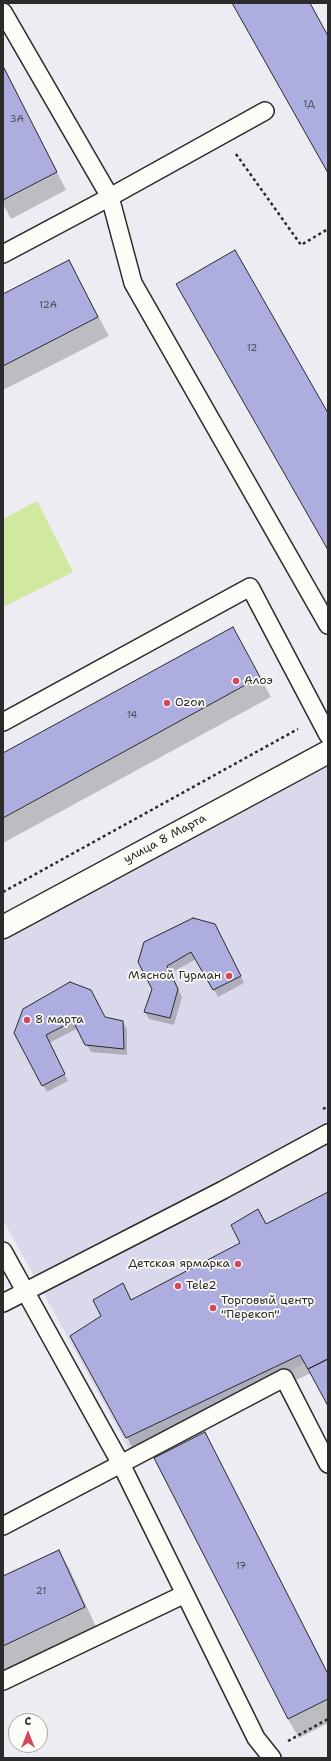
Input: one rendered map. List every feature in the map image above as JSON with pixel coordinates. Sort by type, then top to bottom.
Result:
[{"type":"street","name":"улица 8 Марта","points":[[3,927],[328,752]]},
{"type":"lane","points":[[3,12],[110,197],[133,283],[328,625]]},
{"type":"lane","points":[[3,254],[110,197],[265,111]]},
{"type":"lane","points":[[3,722],[250,587],[328,735]]},
{"type":"lane","points":[[3,1303],[223,1190],[328,1133]]},
{"type":"lane","points":[[3,1251],[121,1464],[256,1738],[270,1755]]},
{"type":"lane","points":[[3,1526],[284,1378],[328,1464]]},
{"type":"lane","points":[[3,1681],[185,1594]]},
{"type":"path","points":[[223,135],[301,245],[328,228]]},
{"type":"path","points":[[3,892],[319,718]]},
{"type":"path","points":[[270,1755],[328,1719]]},
{"type":"shaded area","points":[[328,760],[328,1350],[134,1458],[3,1220],[3,936]]},
{"type":"green space","points":[[37,501],[73,572],[3,607],[3,519]]},
{"type":"building","points":[[232,3],[310,3],[328,36],[328,173]]},
{"type":"building","points":[[3,66],[57,172],[3,200]]},
{"type":"building","points":[[235,250],[328,413],[328,550],[176,284]]},
{"type":"building","points":[[69,260],[98,317],[3,366],[3,294]]},
{"type":"building","points":[[233,627],[260,677],[3,818],[3,753]]},
{"type":"building","points":[[193,918],[215,924],[241,976],[213,990],[191,952],[167,966],[178,989],[170,1018],[144,1012],[152,989],[138,962],[144,942]]},
{"type":"building","points":[[70,982],[91,990],[105,1017],[123,1021],[124,1049],[85,1045],[73,1021],[46,1035],[65,1074],[42,1086],[14,1033],[23,1009]]},
{"type":"building","name":"Торговый центр \"Перекоп\"","points":[[328,1192],[328,1359],[308,1369],[300,1355],[126,1438],[70,1336],[101,1316],[93,1300],[123,1283],[131,1300],[240,1243],[231,1225],[258,1209],[266,1224]]},
{"type":"building","points":[[328,1359],[328,1406],[308,1369]]},
{"type":"building","points":[[205,1432],[328,1674],[328,1699],[288,1719],[154,1458]]},
{"type":"building","points":[[59,1550],[85,1607],[3,1646],[3,1576]]},
{"type":"place","name":"Алоэ","points":[[236,681]]},
{"type":"place","name":"Ozon","points":[[167,703]]},
{"type":"place","name":"Мясной Гурман","points":[[229,976]]},
{"type":"place","name":"8 марта","points":[[27,1020]]},
{"type":"place","name":"Детская ярмарка","points":[[238,1264]]},
{"type":"place","name":"Tele2","points":[[178,1286]]},
{"type":"place","name":"Торговый центр \"Перекоп\"","points":[[213,1308]]}]
